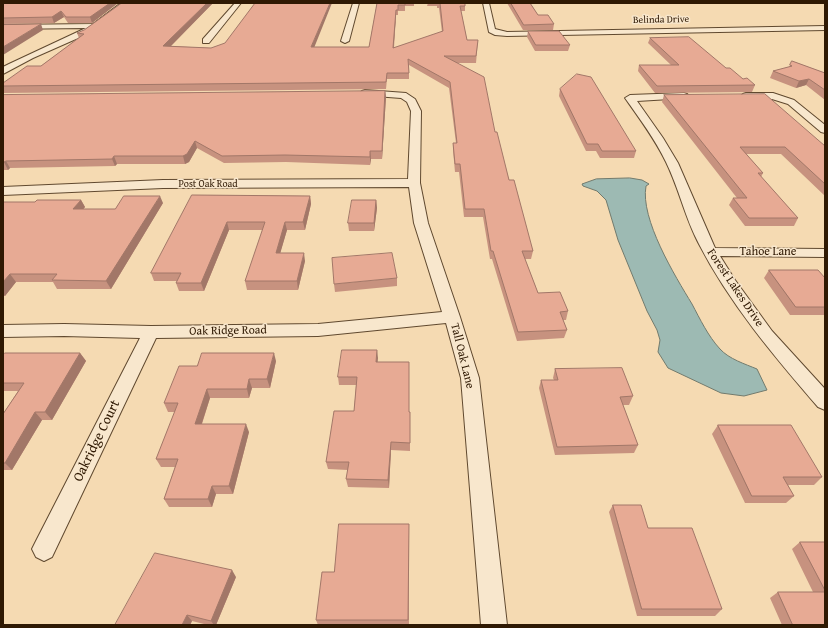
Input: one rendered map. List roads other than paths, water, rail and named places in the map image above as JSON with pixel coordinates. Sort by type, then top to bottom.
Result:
[{"type":"street","points":[[3,71],[31,55],[77,36],[94,26],[125,3]]},
{"type":"street","points":[[206,41],[238,3]]},
{"type":"street","points":[[345,41],[356,3]]},
{"type":"street","name":"Belinda Drive","points":[[486,3],[492,30],[498,33],[825,28]]},
{"type":"street","points":[[3,27],[94,26]]},
{"type":"street","name":"Tall Oak Lane","points":[[353,94],[396,94],[406,96],[413,102],[416,111],[414,183],[421,223],[452,317],[470,378],[494,625]]},
{"type":"street","name":"Forest Lakes Drive","points":[[697,96],[630,98],[658,138],[672,163],[705,243],[729,283],[766,335],[825,402]]},
{"type":"street","points":[[735,96],[773,96],[791,102],[825,130]]},
{"type":"street","name":"Post Oak Road","points":[[3,191],[163,184],[414,183]]},
{"type":"street","name":"Tahoe Lane","points":[[711,252],[825,253]]},
{"type":"street","name":"Oak Ridge Road","points":[[3,331],[64,330],[151,332],[318,330],[452,317]]},
{"type":"street","name":"Oakridge Court","points":[[44,549],[151,332]]},
{"type":"water","points":[[630,178],[642,180],[649,184],[646,186],[646,199],[648,214],[653,230],[668,263],[708,333],[720,349],[728,356],[757,369],[767,390],[744,396],[721,393],[668,368],[658,352],[660,340],[657,330],[647,311],[618,240],[606,200],[597,191],[583,186],[582,184],[596,179]]}]
